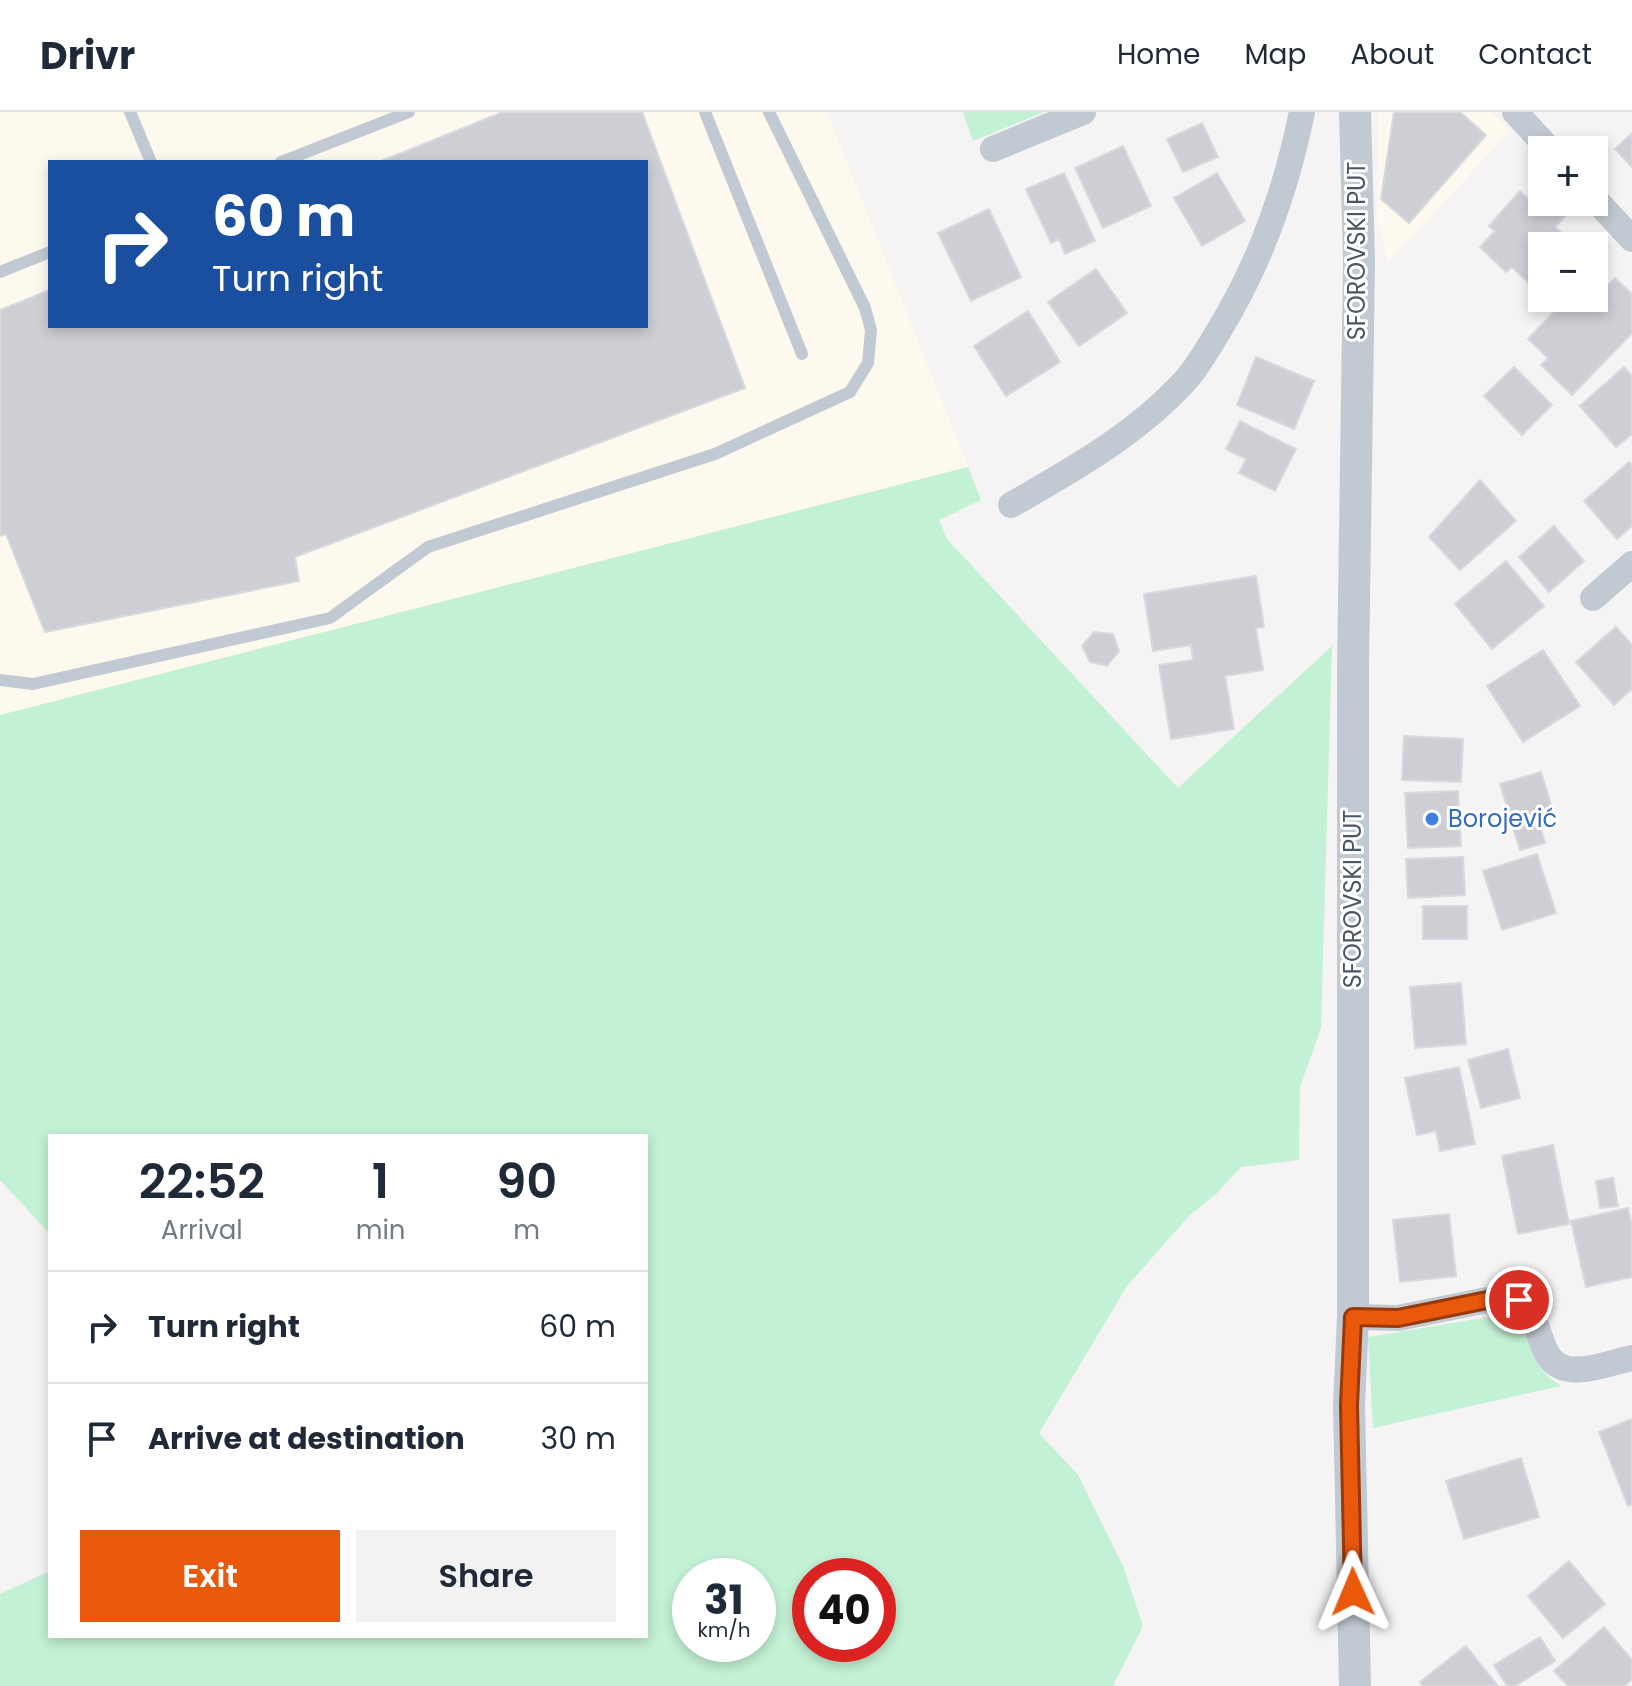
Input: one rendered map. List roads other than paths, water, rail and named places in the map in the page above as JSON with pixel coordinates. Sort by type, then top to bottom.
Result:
[{"type":"street","points":[[993,149],[1083,112]]},
{"type":"street","points":[[1011,505],[1087,461],[1137,425],[1185,381],[1235,304],[1262,249],[1292,164],[1302,112]]},
{"type":"street","name":"SFOROVSKI PUT","points":[[1355,112],[1359,261],[1353,671],[1353,1317],[1349,1405],[1355,1686]]},
{"type":"street","points":[[1515,112],[1537,136]]},
{"type":"street","points":[[1608,213],[1632,239]]},
{"type":"street","points":[[1593,598],[1632,564]]},
{"type":"street","points":[[1353,1317],[1398,1318],[1507,1296],[1519,1300],[1532,1312],[1546,1354],[1558,1365],[1570,1370],[1632,1358]]},
{"type":"lane","points":[[130,112],[150,160]]},
{"type":"lane","points":[[286,160],[409,112]]},
{"type":"lane","points":[[705,112],[802,354]]},
{"type":"lane","points":[[0,680],[33,684],[330,618],[428,547],[715,454],[850,392],[868,363],[871,330],[865,308],[769,112]]},
{"type":"lane","points":[[0,272],[48,253]]},
{"type":"place","name":"Borojević","points":[[1432,819]]}]
